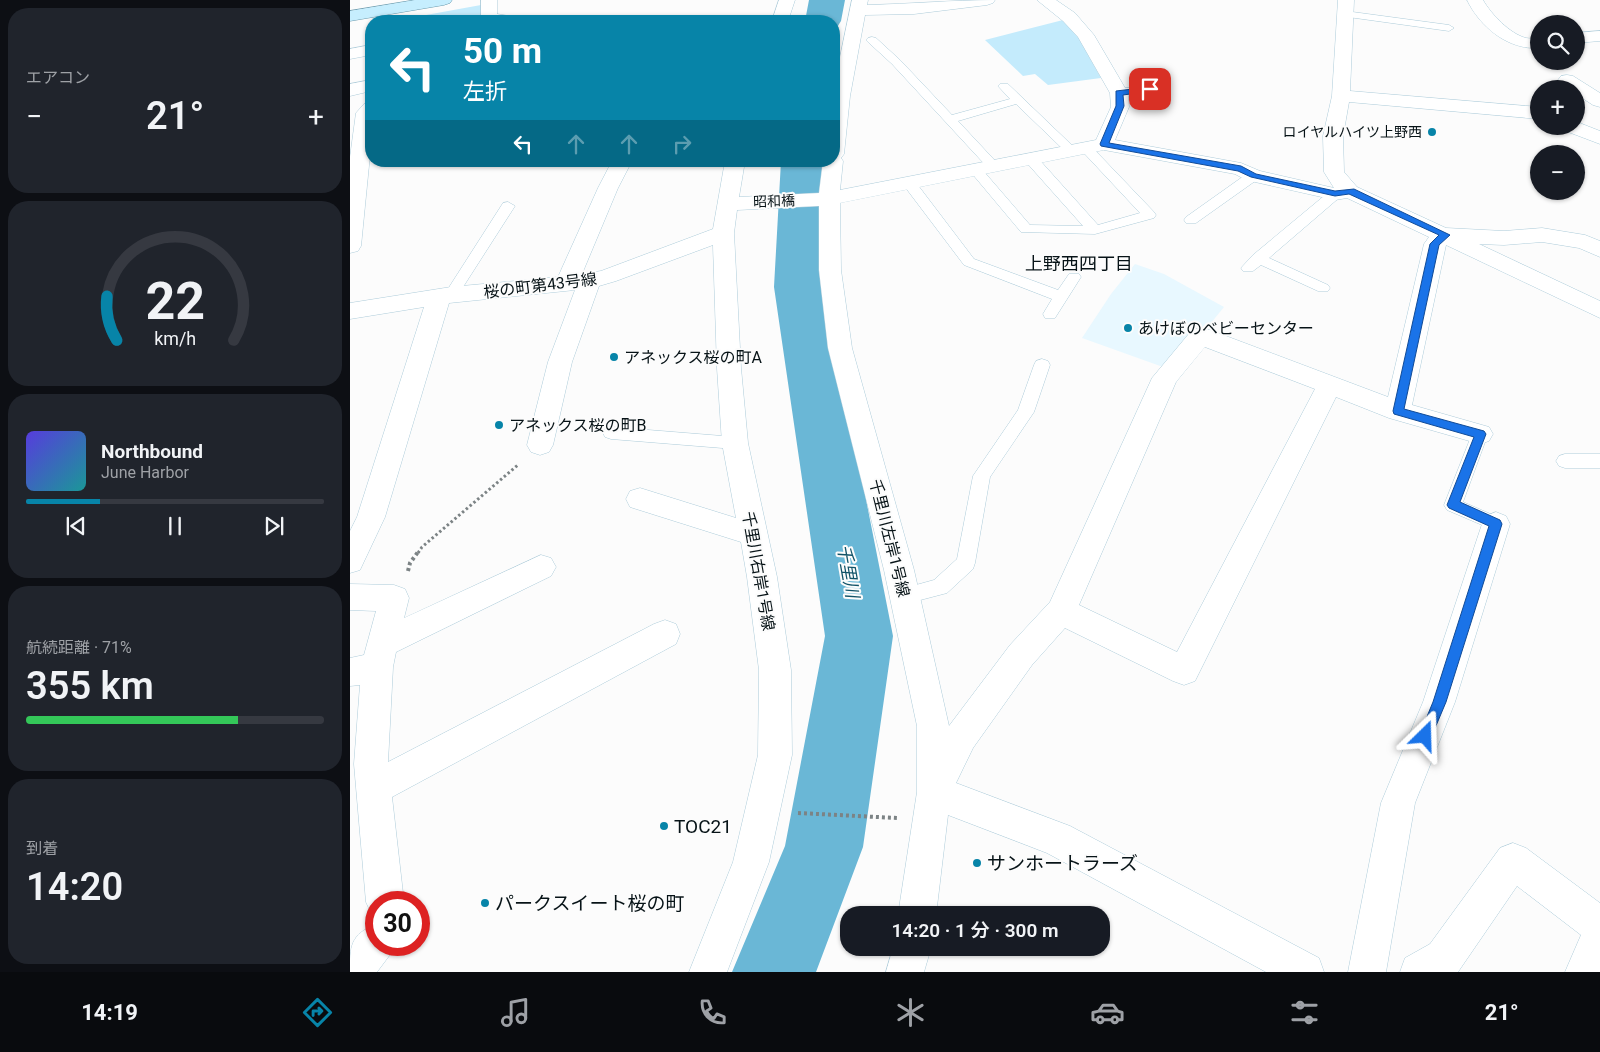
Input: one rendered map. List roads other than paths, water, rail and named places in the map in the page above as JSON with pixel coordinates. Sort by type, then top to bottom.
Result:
[{"type":"main road","points":[[350,16],[444,0]]},
{"type":"street","points":[[782,15],[787,0]]},
{"type":"street","points":[[840,96],[859,5],[914,9],[987,0]]},
{"type":"street","points":[[1045,0],[1069,17],[1085,35],[1118,93],[1120,106],[1088,148]]},
{"type":"street","points":[[1475,0],[1478,8],[1515,40],[1530,43]]},
{"type":"street","points":[[489,1],[489,15]]},
{"type":"street","points":[[1343,192],[1341,183],[1334,172],[1333,136],[1341,96],[1346,7]]},
{"type":"street","points":[[1585,37],[1600,36]]},
{"type":"street","points":[[350,54],[365,51]]},
{"type":"street","points":[[350,90],[365,87]]},
{"type":"street","points":[[1585,91],[1600,101]]},
{"type":"street","points":[[1341,96],[1530,112]]},
{"type":"street","points":[[350,246],[365,113]]},
{"type":"street","points":[[1585,132],[1600,138]]},
{"type":"street","points":[[1088,148],[1212,163],[1241,169],[1254,176],[1343,192],[1445,235],[1600,310]]},
{"type":"street","name":"昭和橋","points":[[728,204],[825,199],[1088,148]]},
{"type":"street","points":[[540,445],[560,362],[582,306],[578,282],[608,188],[619,167]]},
{"type":"street","name":"千里川右岸1号線","points":[[708,972],[750,862],[775,755],[775,670],[754,536],[735,443],[729,368],[723,233],[735,167]]},
{"type":"street","name":"千里川左岸1号線","points":[[832,167],[825,199],[830,270],[840,348],[905,596],[933,726],[934,792],[918,906]]},
{"type":"street","name":"桜の町第43号線","points":[[350,311],[445,296],[578,282],[608,276],[723,233]]},
{"type":"street","points":[[1398,411],[1435,244],[1445,235],[1504,238],[1542,235],[1585,242],[1600,250]]},
{"type":"street","points":[[350,561],[371,517],[445,296]]},
{"type":"street","points":[[1305,972],[1058,840],[934,792],[961,737],[1021,655],[1061,611],[1165,378],[1200,336],[1398,411],[1480,434]]},
{"type":"street","points":[[1061,611],[1184,670],[1330,385]]},
{"type":"street","points":[[640,499],[754,536]]},
{"type":"street","points":[[1367,972],[1398,803],[1439,702],[1496,524]]},
{"type":"street","points":[[370,661],[541,567]]},
{"type":"street","points":[[350,597],[394,598],[370,661],[371,764],[384,891]]},
{"type":"street","points":[[374,788],[665,634]]},
{"type":"street","points":[[1419,972],[1444,958],[1513,861],[1600,926]]},
{"type":"street","points":[[1584,972],[1600,938]]},
{"type":"street","points":[[353,972],[365,956]]},
{"type":"street","points":[[904,972],[909,956]]},
{"type":"lane","points":[[1346,7],[1449,28]]},
{"type":"lane","points":[[872,40],[896,62],[950,119],[1026,229],[1095,230],[1149,216],[1088,148],[1018,100],[1004,86]]},
{"type":"lane","points":[[1118,93],[1165,87]]},
{"type":"lane","points":[[950,119],[1018,100]]},
{"type":"lane","points":[[1031,159],[1095,230]]},
{"type":"lane","points":[[1191,220],[1254,176]]},
{"type":"lane","points":[[909,183],[969,262],[1060,296]]},
{"type":"lane","points":[[1323,288],[1253,263],[1343,192]]},
{"type":"lane","points":[[445,296],[508,206]]},
{"type":"lane","points":[[1050,314],[1074,277]]},
{"type":"lane","points":[[905,596],[940,587],[966,563],[982,476],[1026,412],[1042,365]]},
{"type":"lane","points":[[611,433],[735,443]]},
{"type":"lane","points":[[1480,434],[1453,505],[1496,524]]},
{"type":"lane","points":[[1565,461],[1600,461]]},
{"type":"waterway","name":"千里川","points":[[824,15],[827,0]]},
{"type":"waterway","name":"千里川","points":[[774,972],[824,847],[859,636],[799,287],[803,167]]},
{"type":"place","name":"ロイヤルハイツ上野西","points":[[1432,132]]},
{"type":"place","name":"あけぼのベビーセンター","points":[[1128,328]]},
{"type":"place","name":"アネックス桜の町A","points":[[614,357]]},
{"type":"place","name":"アネックス桜の町B","points":[[499,425]]},
{"type":"place","name":"TOC21","points":[[664,826]]},
{"type":"place","name":"サンホートラーズ","points":[[977,863]]},
{"type":"place","name":"パークスイート桜の町","points":[[485,903]]},
{"type":"district","name":"上野西四丁目","points":[[1079,264]]}]
